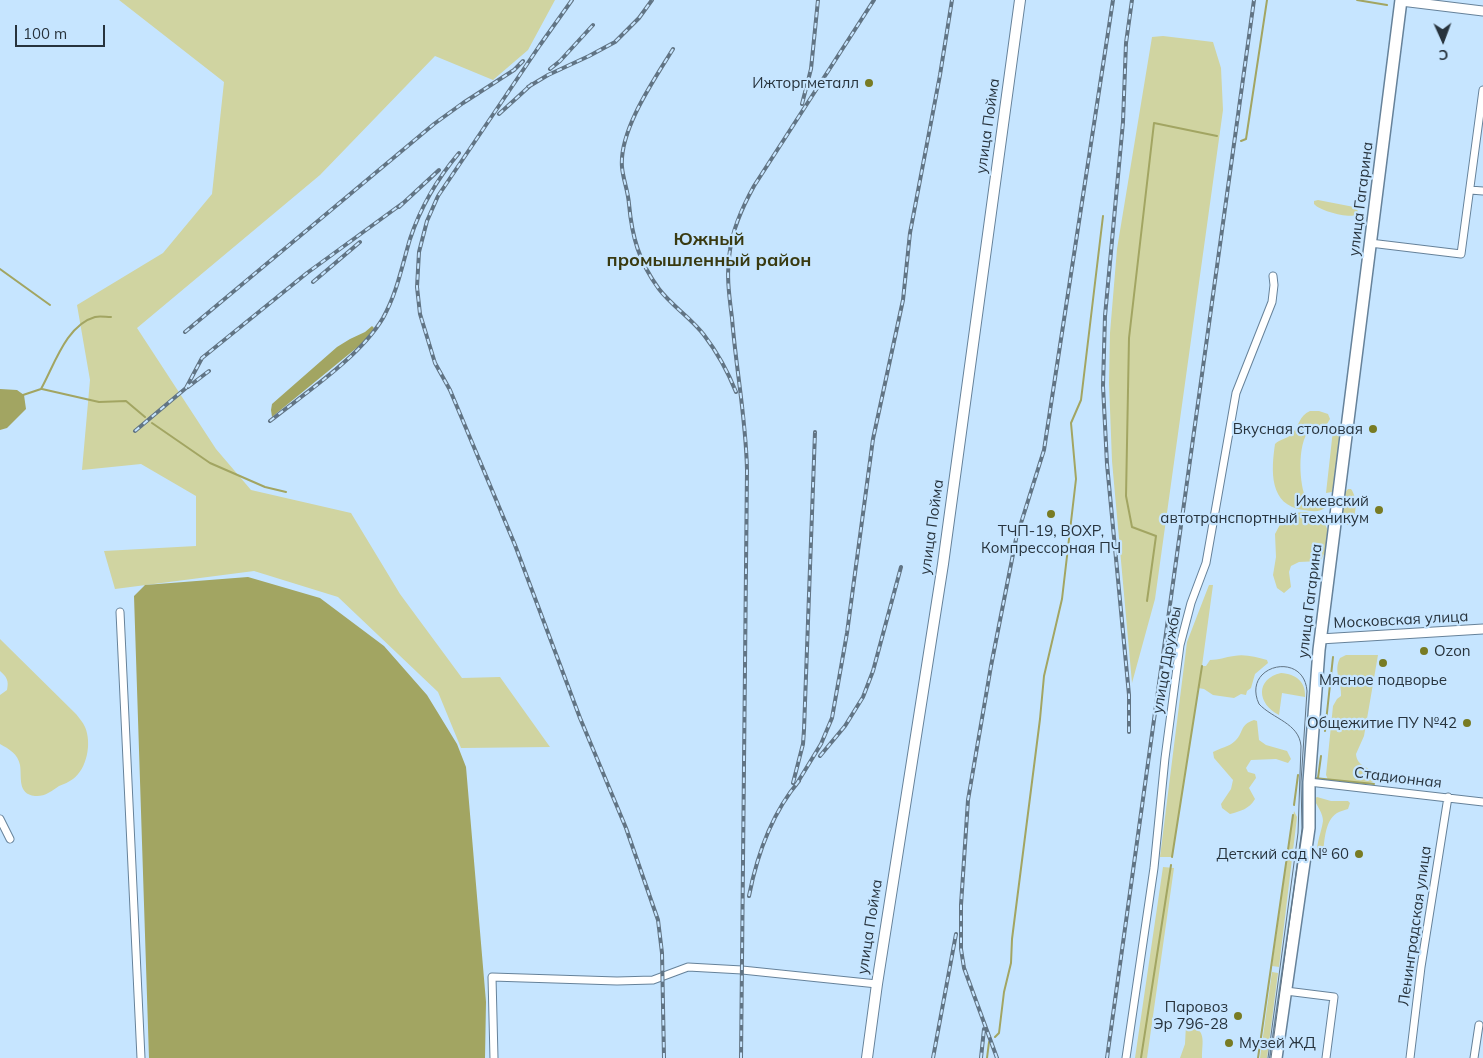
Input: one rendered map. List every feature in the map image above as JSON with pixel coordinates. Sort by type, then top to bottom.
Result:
[{"type":"main road","name":"улица Пойма","points":[[867,1058],[943,564],[1020,0]]},
{"type":"main road","name":"улица Гагарина","points":[[1276,1058],[1309,828],[1309,782],[1320,638],[1401,1]]},
{"type":"street","points":[[1401,1],[1483,11]]},
{"type":"street","points":[[1370,243],[1461,254],[1483,90]]},
{"type":"street","points":[[1470,190],[1483,191]]},
{"type":"street","name":"улица Дружбы","points":[[1126,1058],[1154,868],[1165,758],[1180,644],[1191,603],[1206,563],[1236,393],[1272,302],[1274,285],[1272,276]]},
{"type":"street","points":[[120,612],[137,956],[140,1058]]},
{"type":"street","name":"Московская улица","points":[[1320,638],[1483,629]]},
{"type":"street","name":"Стадионная","points":[[1309,782],[1483,802]]},
{"type":"street","name":"Ленинградская улица","points":[[1410,1058],[1421,967],[1448,797]]},
{"type":"street","points":[[0,819],[10,839]]},
{"type":"street","points":[[494,1058],[492,977],[617,981],[653,980],[688,967],[742,970],[877,984]]},
{"type":"street","points":[[1286,991],[1334,998],[1326,1058]]},
{"type":"street","points":[[1474,1058],[1479,1025]]},
{"type":"shaded area","points":[[119,0],[555,0],[528,50],[493,80],[435,56],[320,175],[137,328],[216,449],[251,490],[351,513],[400,594],[462,678],[500,677],[550,747],[461,748],[438,692],[338,597],[254,571],[115,589],[104,551],[196,546],[196,496],[141,464],[82,470],[90,380],[77,305],[163,253],[212,194],[224,82]]},
{"type":"shaded area","points":[[1163,36],[1213,42],[1221,68],[1223,110],[1155,599],[1132,683],[1112,461],[1109,383],[1110,333],[1117,249],[1152,37]]},
{"type":"shaded area","points":[[1318,200],[1354,207],[1358,211],[1356,215],[1352,216],[1334,213],[1317,207],[1314,201]]},
{"type":"shaded area","points":[[372,326],[374,328],[365,341],[272,417],[272,404],[337,347],[365,332]]},
{"type":"shaded area","points":[[0,389],[17,390],[24,395],[26,409],[7,428],[0,430]]},
{"type":"shaded area","points":[[1310,411],[1328,414],[1330,419],[1327,424],[1312,428],[1307,433],[1302,450],[1301,480],[1305,496],[1325,504],[1326,507],[1315,511],[1292,507],[1284,501],[1278,494],[1273,475],[1275,444],[1292,434],[1301,418]]},
{"type":"shaded area","points":[[1335,428],[1341,430],[1332,492],[1326,493],[1333,430]]},
{"type":"shaded area","points":[[1348,489],[1351,489],[1356,503],[1355,513],[1348,525],[1343,520],[1341,511],[1342,501]]},
{"type":"shaded area","points":[[1306,512],[1315,515],[1326,525],[1329,539],[1320,561],[1299,562],[1291,566],[1289,572],[1291,587],[1284,593],[1277,588],[1273,575],[1276,557],[1275,534],[1284,517],[1293,513]]},
{"type":"shaded area","points":[[248,577],[320,598],[384,646],[427,695],[457,744],[466,767],[486,1002],[485,1058],[149,1058],[134,596],[145,585]]},
{"type":"shaded area","points":[[1209,585],[1213,585],[1202,666],[1206,666],[1210,660],[1238,655],[1267,660],[1268,663],[1255,674],[1251,688],[1247,691],[1246,695],[1241,694],[1234,698],[1213,695],[1204,689],[1198,688],[1172,857],[1160,857],[1187,642]]},
{"type":"shaded area","points":[[0,639],[76,714],[83,723],[87,733],[87,755],[78,775],[42,796],[29,795],[25,792],[17,758],[10,750],[0,744],[0,695],[7,690],[8,682],[0,671]]},
{"type":"shaded area","points":[[1346,655],[1378,655],[1364,736],[1356,754],[1359,762],[1375,775],[1374,782],[1358,785],[1329,782],[1326,775],[1333,706],[1341,696],[1337,667],[1340,658]]},
{"type":"shaded area","points":[[1281,673],[1291,675],[1302,683],[1305,697],[1282,693],[1279,715],[1266,705],[1262,692],[1263,686],[1267,681]]},
{"type":"shaded area","points":[[1254,720],[1257,721],[1259,740],[1266,745],[1287,751],[1291,759],[1288,763],[1276,759],[1251,760],[1246,768],[1248,772],[1255,774],[1256,778],[1249,788],[1255,799],[1241,811],[1230,814],[1222,808],[1221,804],[1231,789],[1233,780],[1214,758],[1213,752],[1233,743],[1246,724]]},
{"type":"shaded area","points":[[1317,797],[1331,801],[1348,801],[1350,803],[1348,809],[1337,813],[1329,822],[1324,840],[1323,858],[1318,861],[1317,846],[1323,818],[1314,799]]},
{"type":"shaded area","points":[[1294,811],[1297,817],[1279,967],[1272,966]]},
{"type":"shaded area","points":[[1163,867],[1174,868],[1147,1058],[1135,1058]]},
{"type":"shaded area","points":[[1272,972],[1278,973],[1267,1058],[1260,1058]]},
{"type":"shaded area","points":[[1189,1023],[1195,1026],[1201,1033],[1203,1041],[1202,1058],[1180,1058],[1185,1044],[1186,1025]]},
{"type":"waterway","points":[[1241,141],[1246,139],[1267,0]]},
{"type":"waterway","points":[[1357,0],[1387,5]]},
{"type":"waterway","points":[[1147,601],[1156,536],[1132,527],[1126,496],[1129,338],[1154,123],[1217,136]]},
{"type":"waterway","points":[[995,1037],[999,1033],[1004,992],[1011,963],[1012,939],[1044,676],[1062,599],[1076,479],[1071,423],[1081,400],[1103,216]]},
{"type":"waterway","points":[[0,269],[50,305]]},
{"type":"waterway","points":[[23,395],[41,389],[62,347],[76,328],[85,321],[95,317],[111,317]]},
{"type":"waterway","points":[[42,389],[99,402],[126,401],[145,417]]},
{"type":"waterway","points":[[152,423],[210,463],[265,487],[286,492]]},
{"type":"waterway","points":[[1325,731],[1333,657]]},
{"type":"waterway","points":[[1172,857],[1202,666]]},
{"type":"waterway","points":[[1318,778],[1321,756]]},
{"type":"waterway","points":[[1294,805],[1298,775]]},
{"type":"waterway","points":[[1314,778],[1374,784]]},
{"type":"waterway","points":[[1258,1058],[1293,815]]},
{"type":"waterway","points":[[1141,1058],[1171,865]]},
{"type":"waterway","points":[[987,1058],[989,1042]]},
{"type":"tram line","points":[[1268,1058],[1298,833],[1301,746],[1296,732],[1259,704],[1256,691],[1258,680],[1265,672],[1275,668],[1286,667],[1296,670],[1303,678],[1307,691],[1301,782],[1302,829],[1271,1058]]},
{"type":"railway","points":[[572,0],[438,196],[427,221],[419,252],[417,287],[420,314],[435,363],[450,390],[515,545],[580,718],[626,828],[658,920],[662,953],[664,1058]]},
{"type":"railway","points":[[528,87],[615,42],[639,18],[652,0]]},
{"type":"railway","points":[[802,104],[811,69],[818,0]]},
{"type":"railway","points":[[741,1058],[747,470],[745,432],[729,292],[728,276],[731,241],[742,209],[754,186],[874,0]]},
{"type":"railway","points":[[796,785],[821,744],[832,718],[847,633],[873,439],[903,300],[910,233],[952,0]]},
{"type":"railway","points":[[997,1058],[964,968],[961,949],[961,905],[968,800],[991,666],[1016,539],[1044,450],[1113,0]]},
{"type":"railway","points":[[1129,732],[1129,695],[1107,464],[1103,386],[1105,316],[1123,122],[1126,43],[1132,0]]},
{"type":"railway","points":[[1107,1058],[1254,0]]},
{"type":"railway","points":[[550,69],[560,61],[593,25]]},
{"type":"railway","points":[[673,49],[639,106],[626,137],[622,167],[632,227],[638,249],[652,279],[664,295],[704,335],[722,362],[736,392]]},
{"type":"railway","points":[[185,332],[434,124],[514,70],[523,61]]},
{"type":"railway","points":[[499,114],[532,84]]},
{"type":"railway","points":[[270,421],[331,374],[361,347],[383,318],[399,279],[414,227],[437,183],[459,153]]},
{"type":"railway","points":[[399,207],[439,170]]},
{"type":"railway","points":[[135,431],[186,388],[202,358],[307,273],[403,203]]},
{"type":"railway","points":[[313,282],[360,242]]},
{"type":"railway","points":[[188,387],[209,371]]},
{"type":"railway","points":[[793,783],[803,744],[804,730],[815,432]]},
{"type":"railway","points":[[820,756],[845,726],[863,697],[873,671],[901,567]]},
{"type":"railway","points":[[749,896],[756,865],[773,821],[789,793],[799,781]]},
{"type":"railway","points":[[933,1058],[956,934]]},
{"type":"railway","points":[[981,1058],[984,1029]]},
{"type":"place","name":"Ижторгметалл","points":[[869,83]]},
{"type":"place","name":"Вкусная столовая","points":[[1373,429]]},
{"type":"place","name":"Ижевский автотранспортный техникум","points":[[1379,510]]},
{"type":"place","name":"ТЧП-19, ВОХР, Компрессорная ПЧ","points":[[1051,514]]},
{"type":"place","name":"Ozon","points":[[1424,651]]},
{"type":"place","name":"Мясное подворье","points":[[1383,663]]},
{"type":"place","name":"Общежитие ПУ №42","points":[[1467,723]]},
{"type":"place","name":"Детский сад № 60","points":[[1359,854]]},
{"type":"place","name":"Паровоз Эр 796-28","points":[[1238,1016]]},
{"type":"place","name":"Музей ЖД","points":[[1229,1043]]},
{"type":"district","name":"Южный промышленный район","points":[[709,250]]}]
